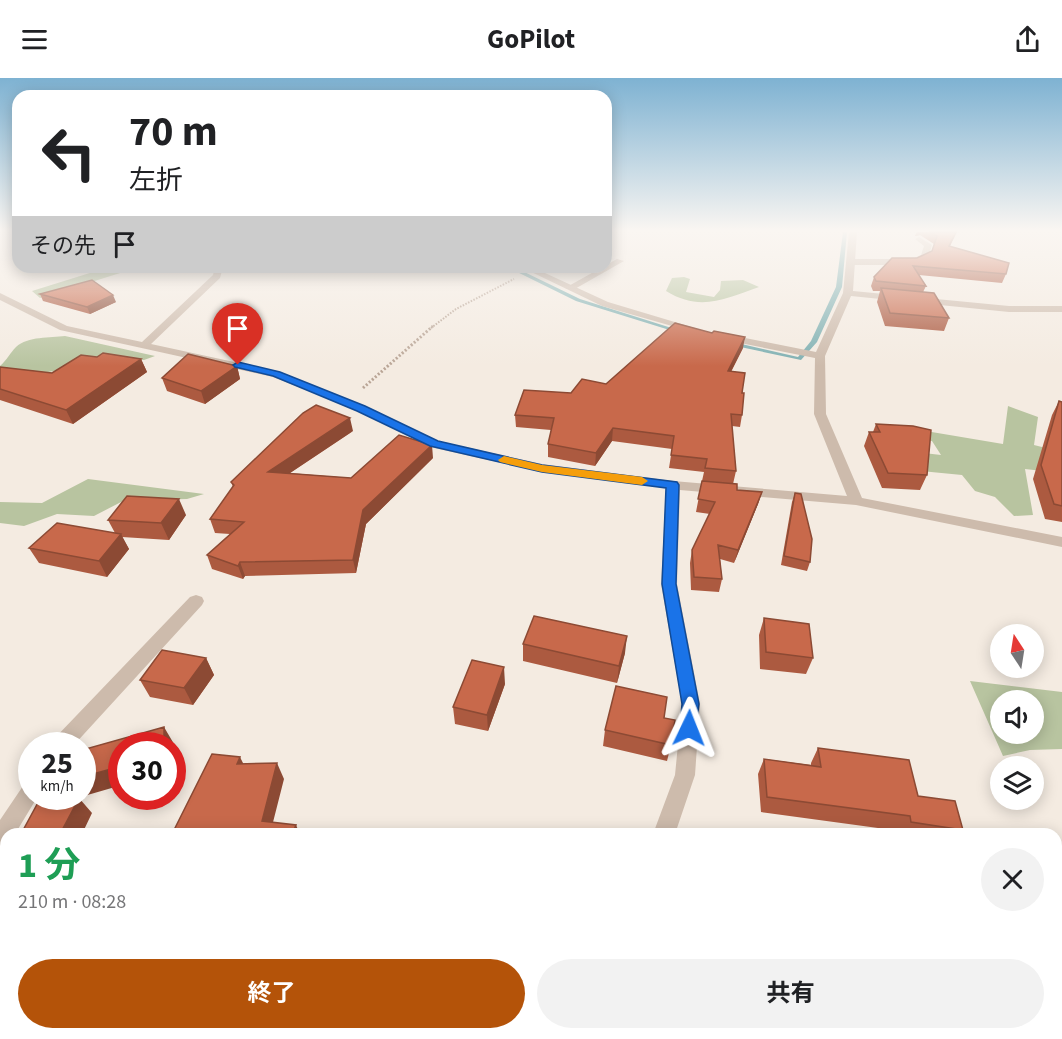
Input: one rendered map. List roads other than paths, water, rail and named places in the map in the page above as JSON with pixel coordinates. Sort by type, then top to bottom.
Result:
[{"type":"street","points":[[144,345],[217,277]]},
{"type":"street","points":[[546,277],[605,304],[699,331]]},
{"type":"street","points":[[570,288],[591,277]]},
{"type":"street","points":[[850,277],[848,293],[820,356],[820,414],[856,501]]},
{"type":"street","points":[[848,293],[902,296],[1033,311],[1062,309]]},
{"type":"street","points":[[0,297],[64,328],[276,374],[347,403],[434,444],[542,468],[673,485],[856,501],[1062,542]]},
{"type":"street","points":[[0,311],[15,304]]},
{"type":"street","points":[[710,333],[820,356]]},
{"type":"street","points":[[666,828],[685,775],[691,704],[669,584],[673,485]]},
{"type":"street","points":[[73,732],[196,601]]},
{"type":"street","points":[[6,828],[18,810]]},
{"type":"waterway","points":[[530,277],[578,300],[678,331]]},
{"type":"waterway","points":[[733,344],[799,359],[814,342],[839,287],[840,277]]}]
